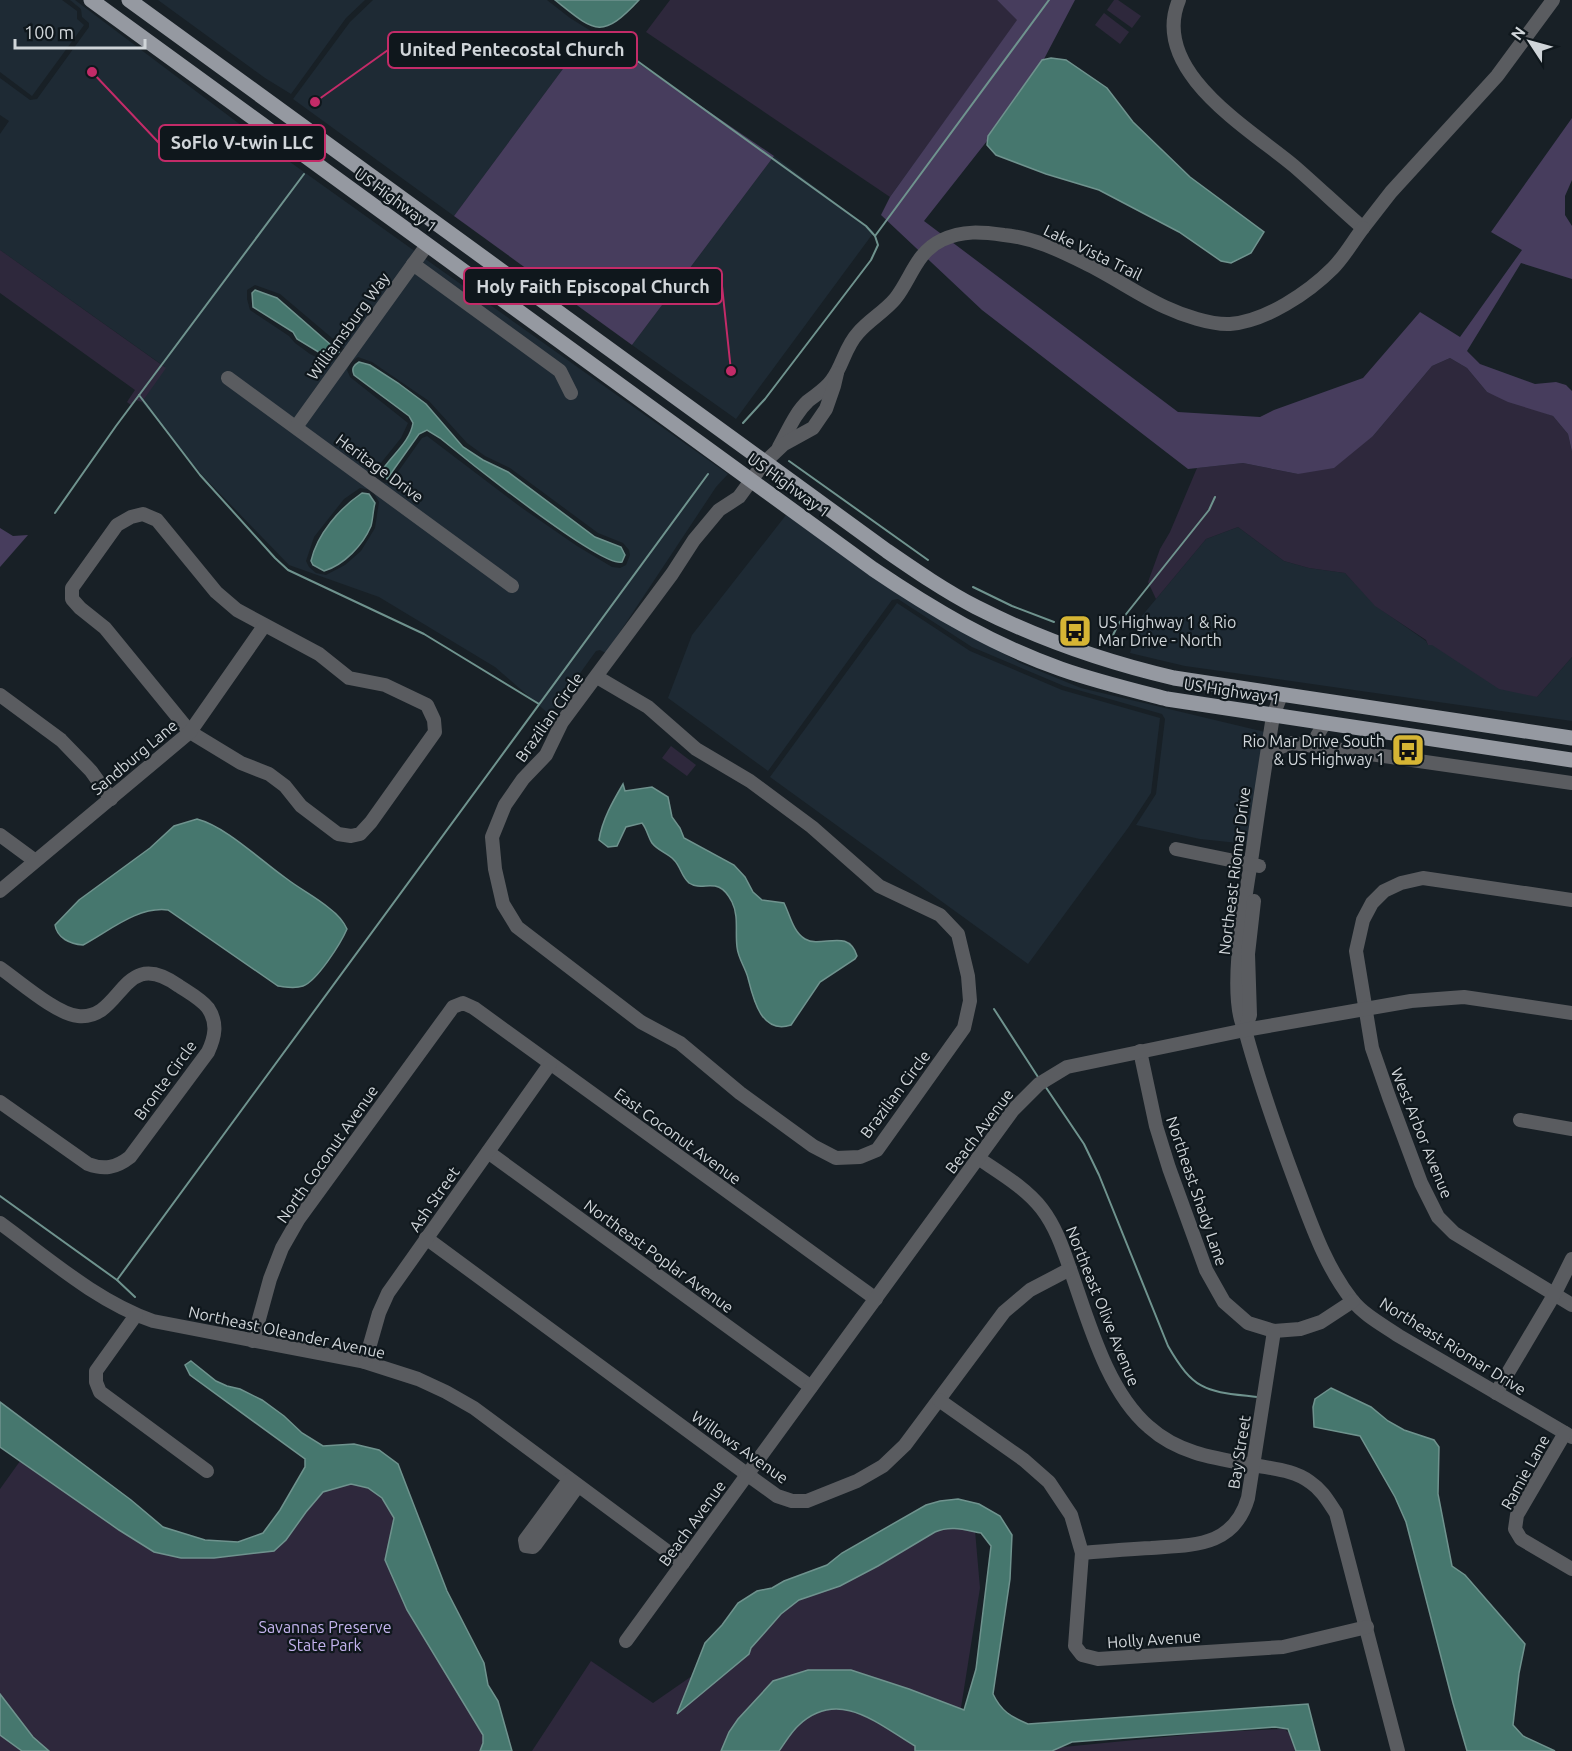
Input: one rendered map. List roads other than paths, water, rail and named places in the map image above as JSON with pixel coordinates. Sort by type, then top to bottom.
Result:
[{"type":"main road","name":"US Highway 1","points":[[91,0],[752,480],[919,599],[963,625],[1060,669],[1167,699],[1572,760]]},
{"type":"main road","name":"US Highway 1","points":[[129,0],[764,463],[930,580],[975,606],[1022,629],[1070,648],[1143,670],[1281,695],[1572,738]]},
{"type":"main road","points":[[219,93],[264,98]]},
{"type":"main road","points":[[427,245],[470,248]]},
{"type":"street","points":[[1179,0],[1175,9],[1174,36],[1180,54],[1191,74],[1235,122],[1295,167],[1363,228]]},
{"type":"street","name":"Lake Vista Trail","points":[[752,480],[764,463],[784,444],[813,428],[820,419],[852,340],[895,299],[920,257],[941,240],[958,234],[977,231],[1022,237],[1044,243],[1164,306],[1193,318],[1230,324],[1270,313],[1301,294],[1334,267],[1391,192],[1497,76],[1552,0]]},
{"type":"street","name":"Williamsburg Way","points":[[296,427],[427,245]]},
{"type":"street","points":[[412,264],[560,371],[571,393]]},
{"type":"street","name":"Lake Vista Trail","points":[[777,451],[795,417],[808,401],[826,388],[837,373]]},
{"type":"street","name":"Heritage Drive","points":[[228,378],[512,586]]},
{"type":"street","name":"Brazilian Circle","points":[[597,677],[648,707],[696,749],[750,781],[812,827],[879,886],[940,915],[958,934],[969,976],[970,1001],[964,1028],[877,1150],[860,1157],[836,1158],[813,1146],[740,1093],[680,1042],[641,1022],[517,927],[503,904],[495,869],[492,837],[505,806],[523,779],[546,755],[562,722],[672,574],[694,540],[719,510],[739,497],[752,480]]},
{"type":"street","points":[[143,514],[157,520],[216,592],[237,610],[264,626],[319,654],[350,678],[385,685],[427,705],[434,720],[435,732],[360,834],[351,836],[338,834],[301,806],[285,786],[269,774],[241,763],[190,732],[105,628],[76,604],[72,599],[72,588],[117,525],[130,517],[143,514]]},
{"type":"street","name":"Sandburg Lane","points":[[0,891],[34,860],[190,732],[264,626]]},
{"type":"street","points":[[0,695],[61,740],[91,771],[111,799]]},
{"type":"street","name":"Northeast Riomar Drive","points":[[1255,865],[1281,695]]},
{"type":"street","name":"Northeast Riomar Drive","points":[[1277,717],[1276,749],[1241,929],[1238,974],[1239,1020],[1245,1030],[1275,1126],[1310,1221],[1337,1279],[1353,1301],[1373,1319],[1569,1435]]},
{"type":"street","points":[[1322,747],[1317,736],[1324,724]]},
{"type":"street","points":[[1276,749],[1291,743],[1572,783]]},
{"type":"street","points":[[0,835],[34,860]]},
{"type":"street","points":[[1176,849],[1255,865]]},
{"type":"street","name":"West Arbor Avenue","points":[[1572,900],[1423,878],[1401,883],[1384,891],[1371,903],[1356,951],[1372,1048],[1421,1183],[1438,1217],[1454,1233],[1572,1305]]},
{"type":"street","name":"Bronte Circle","points":[[0,968],[56,1008],[70,1015],[82,1017],[97,1014],[103,1010],[122,986],[137,976],[153,973],[162,975],[205,1005],[212,1016],[215,1029],[208,1052],[130,1157],[116,1166],[99,1168],[88,1164],[0,1102]]},
{"type":"street","name":"Beach Avenue","points":[[626,1641],[1013,1110],[1048,1077],[1067,1067],[1140,1051],[1411,1001],[1464,997],[1572,1013]]},
{"type":"street","name":"East Coconut Avenue","points":[[459,1004],[467,1004],[474,1008],[876,1299]]},
{"type":"street","name":"North Coconut Avenue","points":[[253,1341],[270,1279],[282,1248],[298,1220],[448,1014],[459,1004]]},
{"type":"street","name":"Northeast Shady Lane","points":[[1140,1051],[1156,1126],[1206,1270],[1224,1302],[1248,1323],[1274,1331],[1300,1329],[1321,1322],[1353,1301]]},
{"type":"street","name":"Ash Street","points":[[365,1362],[379,1313],[388,1293],[550,1064]]},
{"type":"street","points":[[1520,1120],[1572,1129]]},
{"type":"street","name":"Northeast Poplar Avenue","points":[[488,1152],[811,1387]]},
{"type":"street","name":"Northeast Olive Avenue","points":[[978,1158],[1016,1184],[1042,1208],[1057,1234],[1108,1371],[1125,1402],[1149,1428],[1173,1444],[1202,1456],[1286,1470],[1309,1480],[1324,1494],[1336,1513],[1398,1751]]},
{"type":"street","name":"Northeast Oleander Avenue","points":[[0,1223],[82,1283],[136,1315],[153,1321],[365,1362],[418,1379],[446,1392],[474,1408],[683,1563]]},
{"type":"street","name":"Willows Avenue","points":[[426,1238],[777,1496],[792,1501],[807,1501],[836,1490],[871,1474],[890,1461],[939,1400],[1004,1312],[1030,1290],[1070,1269]]},
{"type":"street","points":[[1496,1393],[1554,1295],[1572,1259]]},
{"type":"street","points":[[136,1315],[96,1371],[96,1382],[100,1392],[207,1472]]},
{"type":"street","name":"Bay Street","points":[[1082,1553],[1195,1545],[1216,1539],[1232,1528],[1244,1511],[1248,1498],[1274,1331]]},
{"type":"street","name":"Holly Avenue","points":[[939,1400],[1024,1461],[1049,1482],[1071,1515],[1082,1553],[1075,1646],[1082,1655],[1098,1659],[1283,1647],[1367,1627]]},
{"type":"street","name":"Ramie Lane","points":[[1569,1435],[1517,1515],[1515,1529],[1521,1539],[1572,1569]]},
{"type":"waterway","points":[[875,236],[1049,0]]},
{"type":"waterway","points":[[622,50],[866,226],[875,236],[878,245],[871,260],[765,399],[743,423]]},
{"type":"waterway","points":[[55,513],[116,426],[304,174]]},
{"type":"waterway","points":[[139,395],[200,475],[288,570],[424,634],[539,704]]},
{"type":"waterway","points":[[789,461],[928,560]]},
{"type":"waterway","points":[[117,1280],[708,474]]},
{"type":"waterway","points":[[1112,637],[1119,623],[1209,510],[1215,497]]},
{"type":"waterway","points":[[973,587],[1012,606],[1054,622]]},
{"type":"waterway","points":[[994,1009],[1038,1077]]},
{"type":"waterway","points":[[1045,1086],[1084,1144],[1099,1175],[1168,1346],[1186,1373],[1204,1387],[1214,1391],[1257,1397]]},
{"type":"waterway","points":[[0,1196],[117,1280],[135,1297]]},
{"type":"place","name":"SoFlo V-twin LLC","points":[[92,72]]},
{"type":"place","name":"United Pentecostal Church","points":[[315,102]]},
{"type":"place","name":"Holy Faith Episcopal Church","points":[[731,371]]},
{"type":"place","name":"US Highway 1 & Rio Mar Drive - North","points":[[1075,631]]},
{"type":"place","name":"Rio Mar Drive South & US Highway 1","points":[[1408,750]]},
{"type":"park label","name":"Savannas Preserve State Park","points":[[325,1636]]}]
